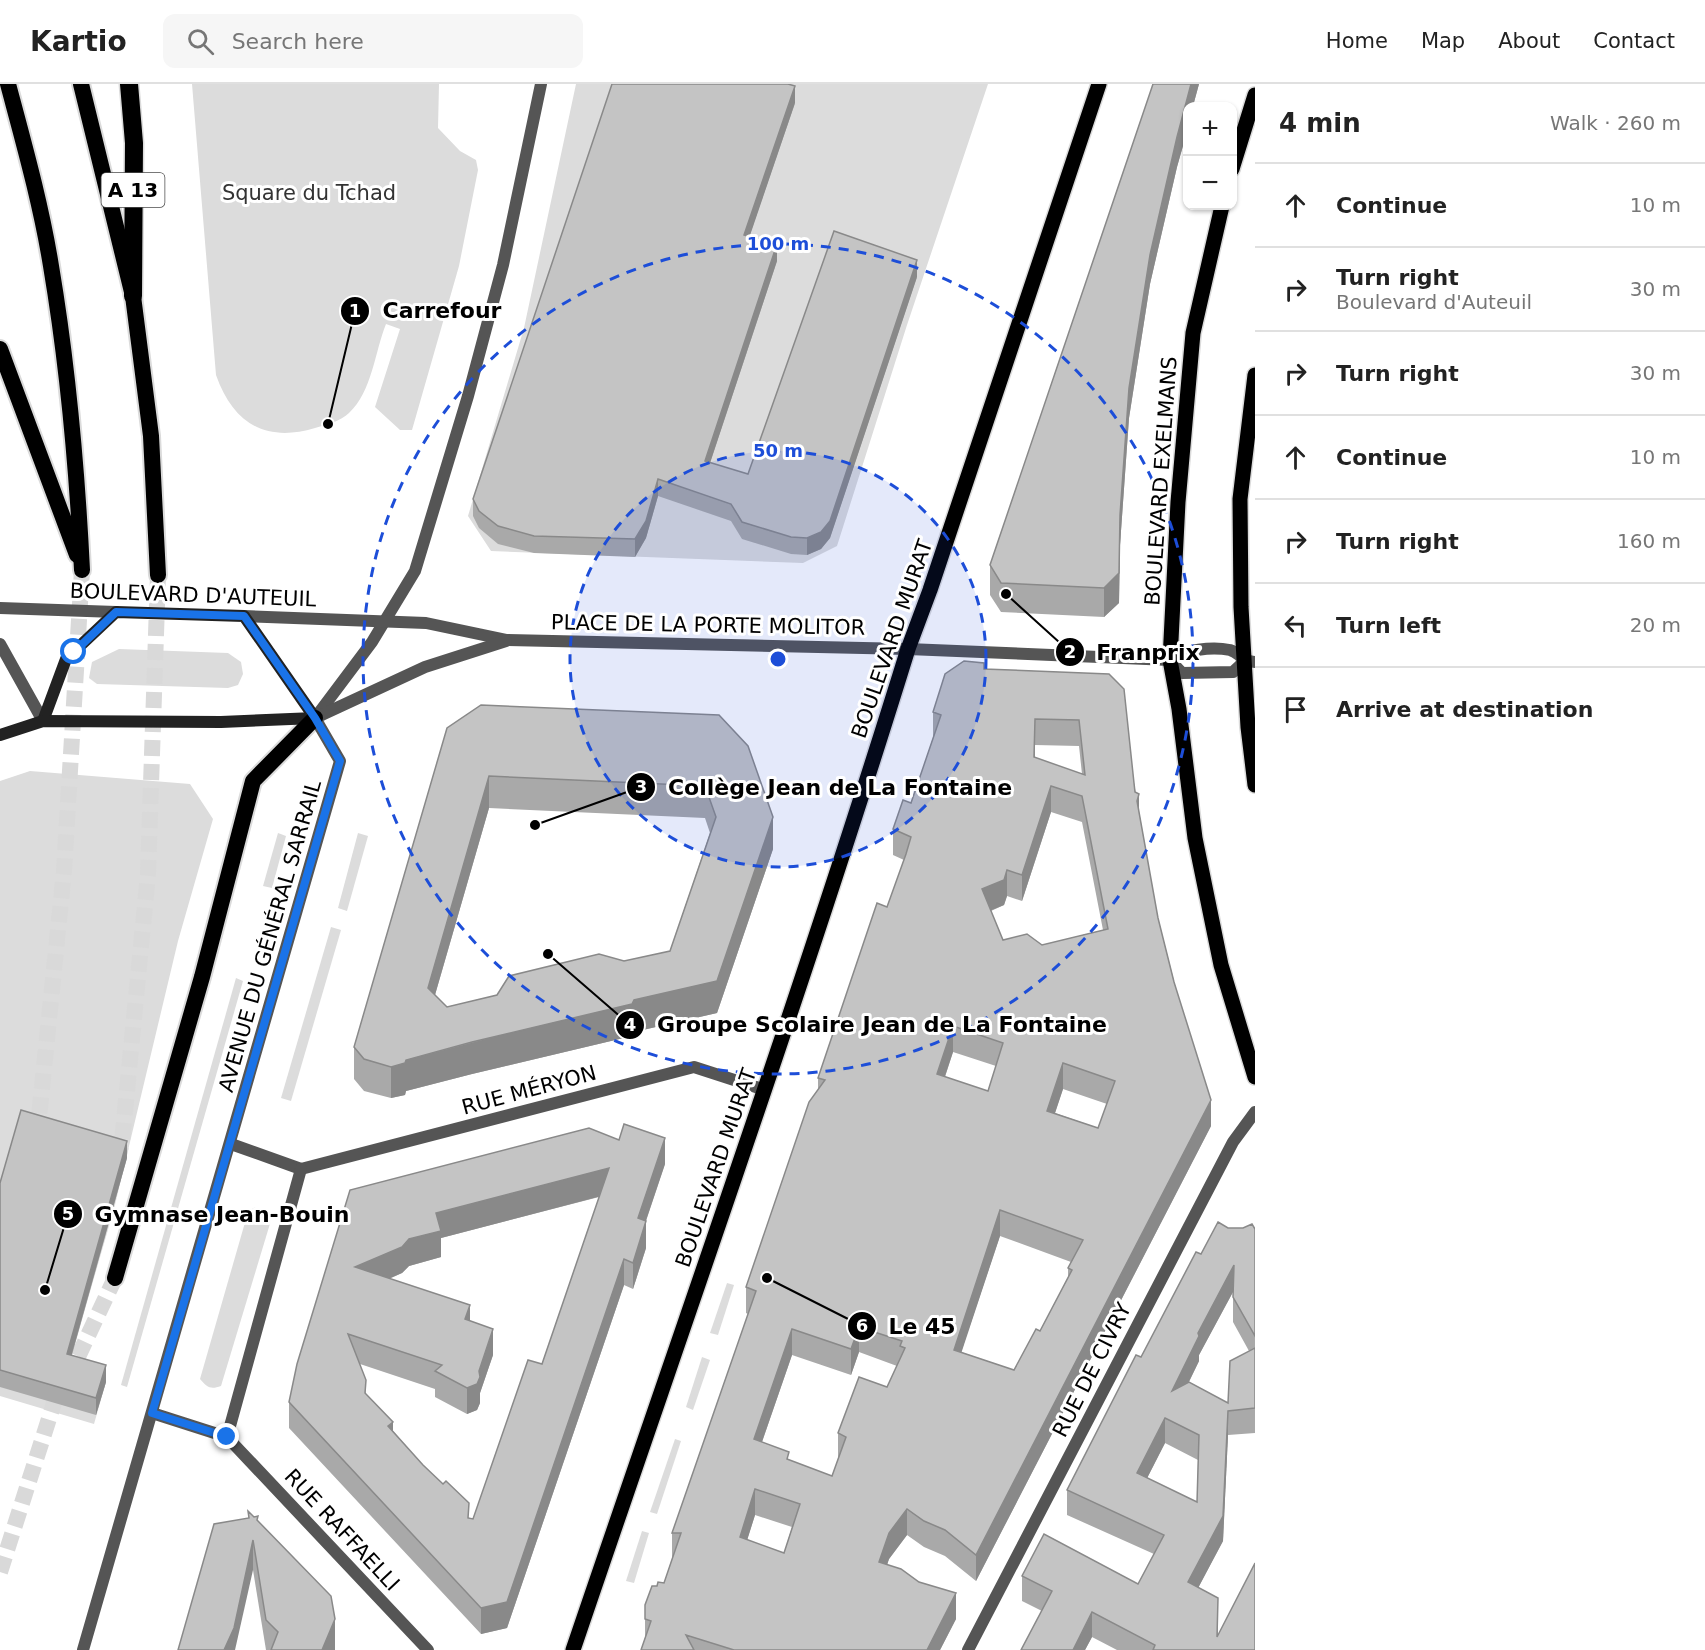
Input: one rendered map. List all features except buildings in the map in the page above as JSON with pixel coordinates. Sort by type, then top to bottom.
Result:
[{"type":"highway","points":[[0,349],[82,570],[78,470],[61,330],[33,178],[8,84]]},
{"type":"highway","points":[[81,84],[133,296],[151,436],[158,574]]},
{"type":"highway","name":"A 13","points":[[129,84],[134,143],[133,296]]},
{"type":"highway","points":[[115,1278],[202,977],[253,782],[315,718]]},
{"type":"main road","name":"BOULEVARD MURAT","points":[[573,1650],[765,1090],[908,649],[930,590],[1100,84]]},
{"type":"main road","points":[[1237,156],[1255,95]]},
{"type":"main road","name":"BOULEVARD EXELMANS","points":[[1221,210],[1193,333],[1178,502],[1170,660],[1179,709],[1197,850],[1221,965],[1255,1077]]},
{"type":"main road","points":[[1255,375],[1240,499],[1241,607],[1250,662],[1255,785]]},
{"type":"main road","points":[[43,721],[66,659],[116,612]]},
{"type":"main road","name":"BOULEVARD D'AUTEUIL","points":[[116,612],[244,616]]},
{"type":"main road","points":[[244,616],[315,718]]},
{"type":"main road","points":[[0,735],[43,721],[220,722],[315,718]]},
{"type":"street","points":[[315,718],[386,620],[415,571],[468,396],[503,265],[541,84]]},
{"type":"street","name":"BOULEVARD D'AUTEUIL","points":[[0,608],[116,612]]},
{"type":"street","name":"BOULEVARD D'AUTEUIL","points":[[244,616],[386,620]]},
{"type":"street","name":"PLACE DE LA PORTE MOLITOR","points":[[386,620],[426,623],[507,640],[908,649],[1170,660]]},
{"type":"street","name":"PLACE DE LA PORTE MOLITOR","points":[[315,718],[425,667],[507,640]]},
{"type":"street","points":[[0,644],[43,721]]},
{"type":"street","points":[[1231,650],[1250,662],[1233,672],[1182,673],[1170,660],[1184,651],[1231,650]]},
{"type":"street","name":"AVENUE DU GÉNÉRAL SARRAIL","points":[[83,1650],[340,761],[315,718]]},
{"type":"street","name":"RUE MÉRYON","points":[[301,1169],[694,1067],[765,1090]]},
{"type":"street","name":"RUE DE CIVRY","points":[[968,1650],[1233,1142],[1255,1112]]},
{"type":"street","points":[[152,1413],[227,1437],[301,1169],[231,1144]]},
{"type":"street","name":"RUE RAFFAELLI","points":[[227,1437],[428,1650]]},
{"type":"green space","name":"Square du Tchad","points":[[192,84],[439,84],[438,128],[460,151],[476,160],[478,170],[459,266],[412,430],[400,430],[375,407],[400,329],[386,324],[363,394],[349,413],[333,422],[297,432],[281,433],[266,430],[242,417],[223,392],[216,375]]},
{"type":"green space","points":[[576,84],[988,84],[907,325],[837,546],[803,563],[491,551],[468,516],[524,328]]},
{"type":"green space","points":[[119,649],[228,653],[241,662],[243,674],[238,685],[228,688],[97,684],[89,678],[92,662]]},
{"type":"green space","points":[[30,771],[190,784],[213,819],[178,941],[114,1209],[67,1371],[106,1382],[94,1424],[0,1396],[0,781]]},
{"type":"green space","points":[[278,833],[286,836],[272,888],[263,886]]},
{"type":"green space","points":[[358,833],[368,836],[347,911],[338,908]]},
{"type":"green space","points":[[331,927],[341,930],[291,1101],[281,1098]]},
{"type":"green space","points":[[236,978],[243,981],[127,1387],[121,1385]]},
{"type":"green space","points":[[255,1207],[263,1209],[272,1217],[221,1386],[211,1388],[200,1379],[248,1212]]},
{"type":"green space","points":[[727,1283],[734,1285],[718,1335],[710,1333]]},
{"type":"green space","points":[[702,1357],[710,1360],[693,1410],[686,1407]]},
{"type":"green space","points":[[675,1439],[681,1441],[657,1514],[650,1512]]},
{"type":"green space","points":[[642,1531],[649,1533],[634,1583],[626,1581]]},
{"type":"tunnel","points":[[37,1137],[64,871],[82,570]]},
{"type":"tunnel","points":[[117,1162],[122,1142],[148,874],[158,575]]},
{"type":"tunnel","points":[[68,1378],[115,1278]]},
{"type":"tunnel","points":[[0,1572],[61,1381]]},
{"type":"place","name":"Carrefour","points":[[328,424]]},
{"type":"place","name":"Franprix","points":[[1006,594]]},
{"type":"place","name":"Collège Jean de La Fontaine","points":[[535,825]]},
{"type":"place","name":"Groupe Scolaire Jean de La Fontaine","points":[[548,954]]},
{"type":"place","name":"Le 45","points":[[767,1278]]},
{"type":"place","name":"Gymnase Jean-Bouin","points":[[45,1290]]},
{"type":"route","points":[[74,652],[116,612],[244,616],[263,647],[315,718],[340,761],[152,1413],[227,1437]]}]
